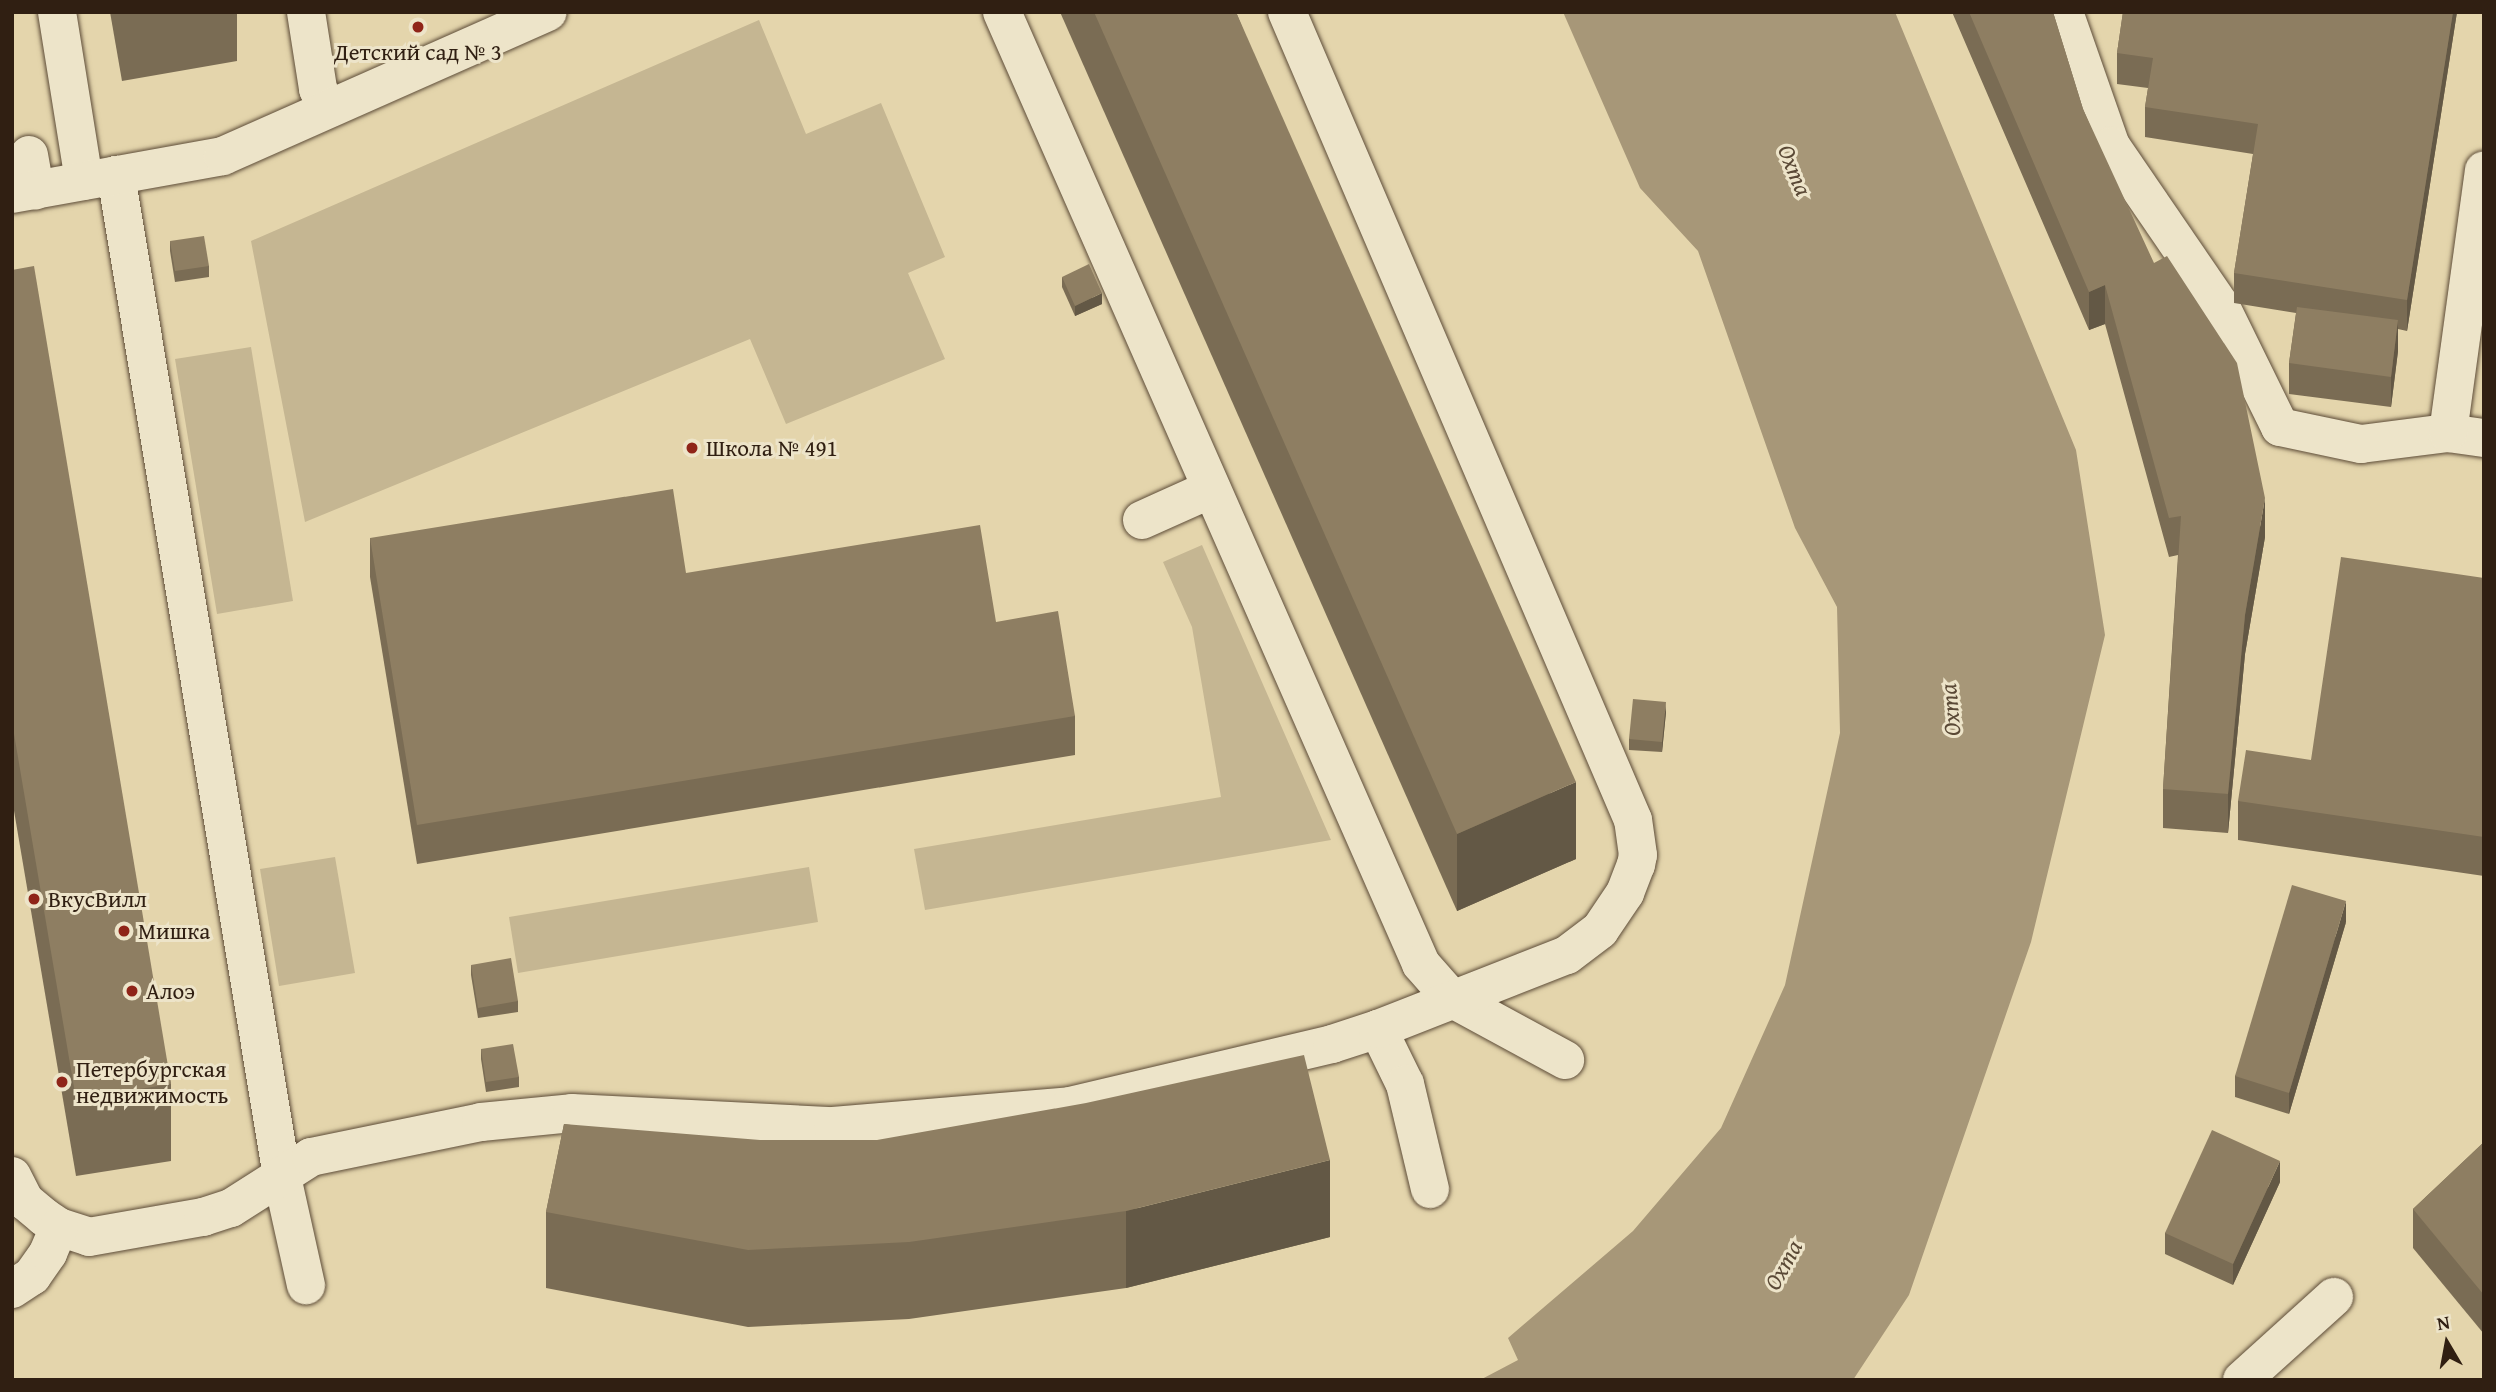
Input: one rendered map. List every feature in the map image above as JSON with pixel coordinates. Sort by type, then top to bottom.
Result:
[{"type":"lane","points":[[57,12],[100,178],[282,1177],[306,1284]]},
{"type":"lane","points":[[306,12],[318,89],[327,109]]},
{"type":"lane","points":[[25,179],[100,178],[223,156],[548,12]]},
{"type":"lane","points":[[1002,12],[1410,944],[1433,981],[1451,998],[1565,1060]]},
{"type":"lane","points":[[12,1176],[25,1201],[59,1227],[89,1237],[203,1217],[231,1208],[346,1135],[572,1113],[833,1126],[1070,1106],[1332,1044],[1386,1016],[1451,998],[1567,955],[1600,930],[1625,894],[1636,865],[1638,855],[1633,820],[1287,12]]},
{"type":"lane","points":[[2064,12],[2111,146],[2220,305],[2280,427],[2361,444],[2466,436],[2484,170]]},
{"type":"lane","points":[[1142,520],[1211,489]]},
{"type":"lane","points":[[1386,1016],[1430,1189]]},
{"type":"lane","points":[[12,1289],[32,1276],[48,1252],[59,1227]]},
{"type":"lane","points":[[2242,1380],[2334,1297]]},
{"type":"shaded area","points":[[759,20],[806,134],[881,103],[945,257],[908,273],[945,359],[786,424],[750,339],[305,522],[251,241]]},
{"type":"shaded area","points":[[251,347],[293,601],[217,614],[175,359]]},
{"type":"shaded area","points":[[1202,545],[1331,840],[925,910],[914,849],[1221,797],[1192,627],[1163,562]]},
{"type":"shaded area","points":[[335,857],[355,973],[279,986],[260,869]]},
{"type":"shaded area","points":[[809,867],[818,922],[518,973],[509,917]]},
{"type":"water","name":"Охта","points":[[1563,12],[1895,12],[2076,450],[2105,635],[2031,942],[1909,1295],[1853,1380],[1480,1380],[1518,1360],[1508,1338],[1633,1231],[1721,1128],[1785,985],[1840,733],[1837,607],[1795,528],[1698,251],[1640,188]]},
{"type":"building","points":[[1094,12],[1236,12],[1576,782],[1457,834]]},
{"type":"building","points":[[1969,12],[2053,12],[2083,109],[2154,263],[2167,256],[2237,363],[2265,498],[2245,615],[2228,794],[2163,789],[2181,516],[2169,518],[2105,285],[2089,292]]},
{"type":"building","points":[[2123,12],[2453,12],[2407,300],[2234,273],[2258,124],[2145,107],[2153,58],[2117,53]]},
{"type":"building","points":[[204,236],[209,266],[175,271],[170,241]]},
{"type":"building","points":[[1089,264],[1102,293],[1075,306],[1062,277]]},
{"type":"building","points":[[34,266],[171,1084],[76,1099],[12,722],[12,270]]},
{"type":"building","points":[[2297,307],[2398,320],[2391,377],[2289,363]]},
{"type":"building","points":[[673,489],[686,573],[980,525],[996,622],[1058,611],[1075,716],[417,825],[370,538]]},
{"type":"building","points":[[2341,557],[2484,578],[2484,837],[2238,801],[2246,750],[2311,760]]},
{"type":"building","points":[[1633,699],[1666,702],[1662,742],[1629,739]]},
{"type":"building","points":[[2292,885],[2346,901],[2289,1093],[2235,1076]]},
{"type":"building","points":[[511,958],[518,1001],[478,1008],[471,965]]},
{"type":"building","points":[[513,1044],[519,1077],[486,1082],[481,1049]]},
{"type":"building","points":[[1304,1055],[1330,1160],[1126,1211],[909,1242],[748,1250],[546,1212],[564,1124],[760,1140],[877,1140],[1086,1103]]},
{"type":"building","points":[[2212,1130],[2280,1161],[2233,1264],[2165,1233]]},
{"type":"building","points":[[2484,1142],[2484,1295],[2413,1209]]},
{"type":"place","name":"Детский сад № 3","points":[[418,27]]},
{"type":"place","name":"Школа № 491","points":[[692,448]]},
{"type":"place","name":"ВкусВилл","points":[[34,899]]},
{"type":"place","name":"Мишка","points":[[124,931]]},
{"type":"place","name":"Алоэ","points":[[132,991]]},
{"type":"place","name":"Петербургская недвижимость","points":[[62,1082]]}]
